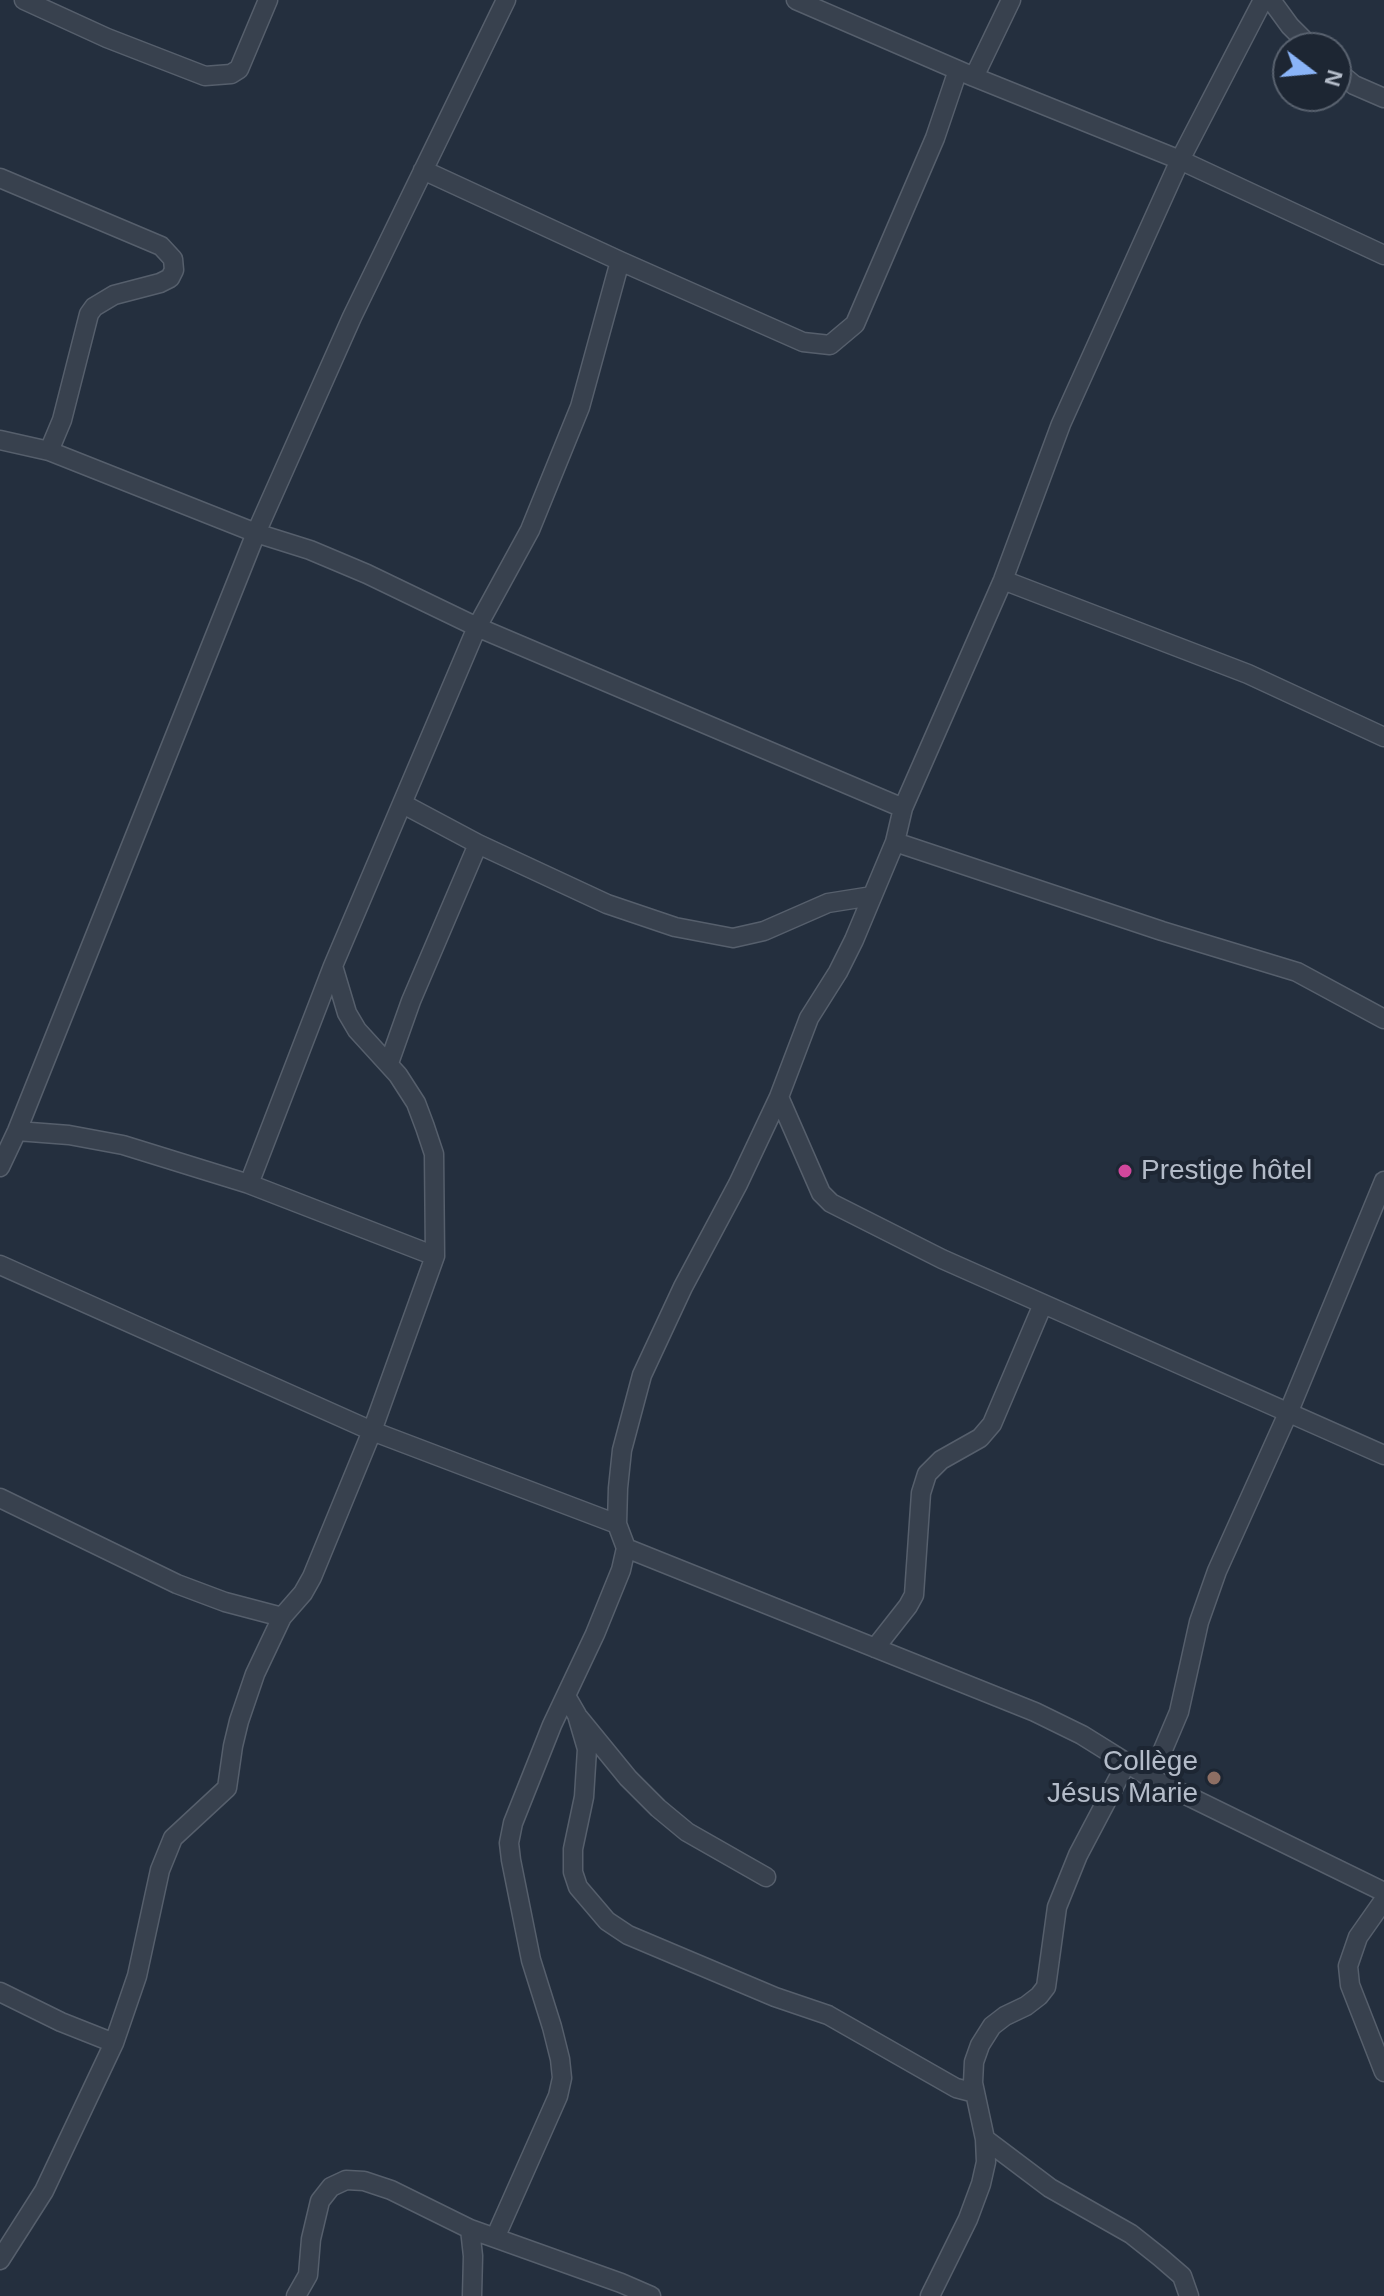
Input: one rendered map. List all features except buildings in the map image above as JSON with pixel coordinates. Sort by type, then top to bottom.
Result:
[{"type":"street","points":[[24,0],[107,38],[205,76],[231,74],[239,69],[268,0]]},
{"type":"street","points":[[0,1167],[256,533],[352,317],[506,0]]},
{"type":"street","points":[[796,0],[966,74],[1180,160],[1384,255]]},
{"type":"street","points":[[423,170],[803,342],[830,345],[855,324],[935,138],[966,74],[1011,0]]},
{"type":"street","points":[[495,2238],[558,2096],[562,2078],[552,2027],[531,1960],[509,1843],[525,1790],[614,1592],[626,1548],[617,1524],[622,1450],[642,1375],[779,1097],[809,1018],[838,972],[895,842],[903,808],[1003,580],[1061,424],[1180,160],[1263,0]]},
{"type":"street","points":[[1271,0],[1296,32]]},
{"type":"street","points":[[1352,83],[1384,98]]},
{"type":"street","points":[[0,178],[161,246],[173,259],[174,270],[170,278],[114,295],[94,307],[89,314],[62,420],[49,451]]},
{"type":"street","points":[[249,1184],[333,966],[477,627],[530,530],[580,407],[620,261]]},
{"type":"street","points":[[0,440],[49,451],[256,533],[310,550],[477,627],[903,808]]},
{"type":"street","points":[[1003,580],[1248,674],[1384,737]]},
{"type":"street","points":[[403,804],[478,844],[607,904],[675,927],[733,938],[764,931],[828,903],[872,896]]},
{"type":"street","points":[[895,842],[1162,931],[1297,972],[1384,1019]]},
{"type":"street","points":[[389,1063],[411,1001],[478,844]]},
{"type":"street","points":[[0,2260],[44,2191],[114,2043],[137,1976],[160,1870],[173,1838],[227,1788],[239,1721],[255,1674],[282,1617],[312,1577],[372,1431],[435,1256],[434,1154],[416,1103],[389,1063],[357,1030],[347,1013],[333,966]]},
{"type":"street","points":[[779,1097],[821,1193],[831,1203],[942,1259],[1384,1455]]},
{"type":"street","points":[[17,1131],[69,1135],[123,1145],[249,1184],[435,1256]]},
{"type":"street","points":[[1151,1778],[1179,1712],[1199,1622],[1217,1571],[1289,1411],[1384,1181]]},
{"type":"street","points":[[0,1265],[372,1431],[617,1524]]},
{"type":"street","points":[[875,1648],[914,1595],[921,1493],[927,1474],[941,1460],[980,1438],[992,1424],[1043,1304]]},
{"type":"street","points":[[0,1498],[177,1584],[225,1602],[282,1617]]},
{"type":"street","points":[[626,1548],[1035,1712],[1082,1735],[1151,1778],[1384,1892]]},
{"type":"street","points":[[566,1696],[577,1715],[628,1778],[658,1808],[687,1832],[766,1877]]},
{"type":"street","points":[[577,1715],[587,1749],[584,1797],[573,1849],[573,1872],[578,1887],[607,1921],[628,1935],[761,1991],[828,2015],[956,2088],[975,2093]]},
{"type":"street","points":[[930,2296],[968,2219],[986,2162],[985,2139],[975,2093],[974,2062],[980,2045],[992,2026],[1026,2006],[1046,1987],[1057,1907],[1078,1855],[1127,1762]]},
{"type":"street","points":[[1384,1900],[1358,1937],[1348,1966],[1350,1985],[1384,2072]]},
{"type":"street","points":[[0,1992],[61,2022],[114,2043]]},
{"type":"street","points":[[985,2139],[1050,2188],[1131,2234],[1182,2276],[1189,2296]]},
{"type":"street","points":[[296,2296],[308,2275],[311,2239],[320,2201],[331,2187],[346,2180],[364,2181],[391,2190],[470,2229],[651,2296]]},
{"type":"street","points":[[470,2229],[472,2296]]},
{"type":"place","name":"Prestige hôtel","points":[[1125,1171]]},
{"type":"place","name":"Collège Jésus Marie","points":[[1214,1778]]}]
